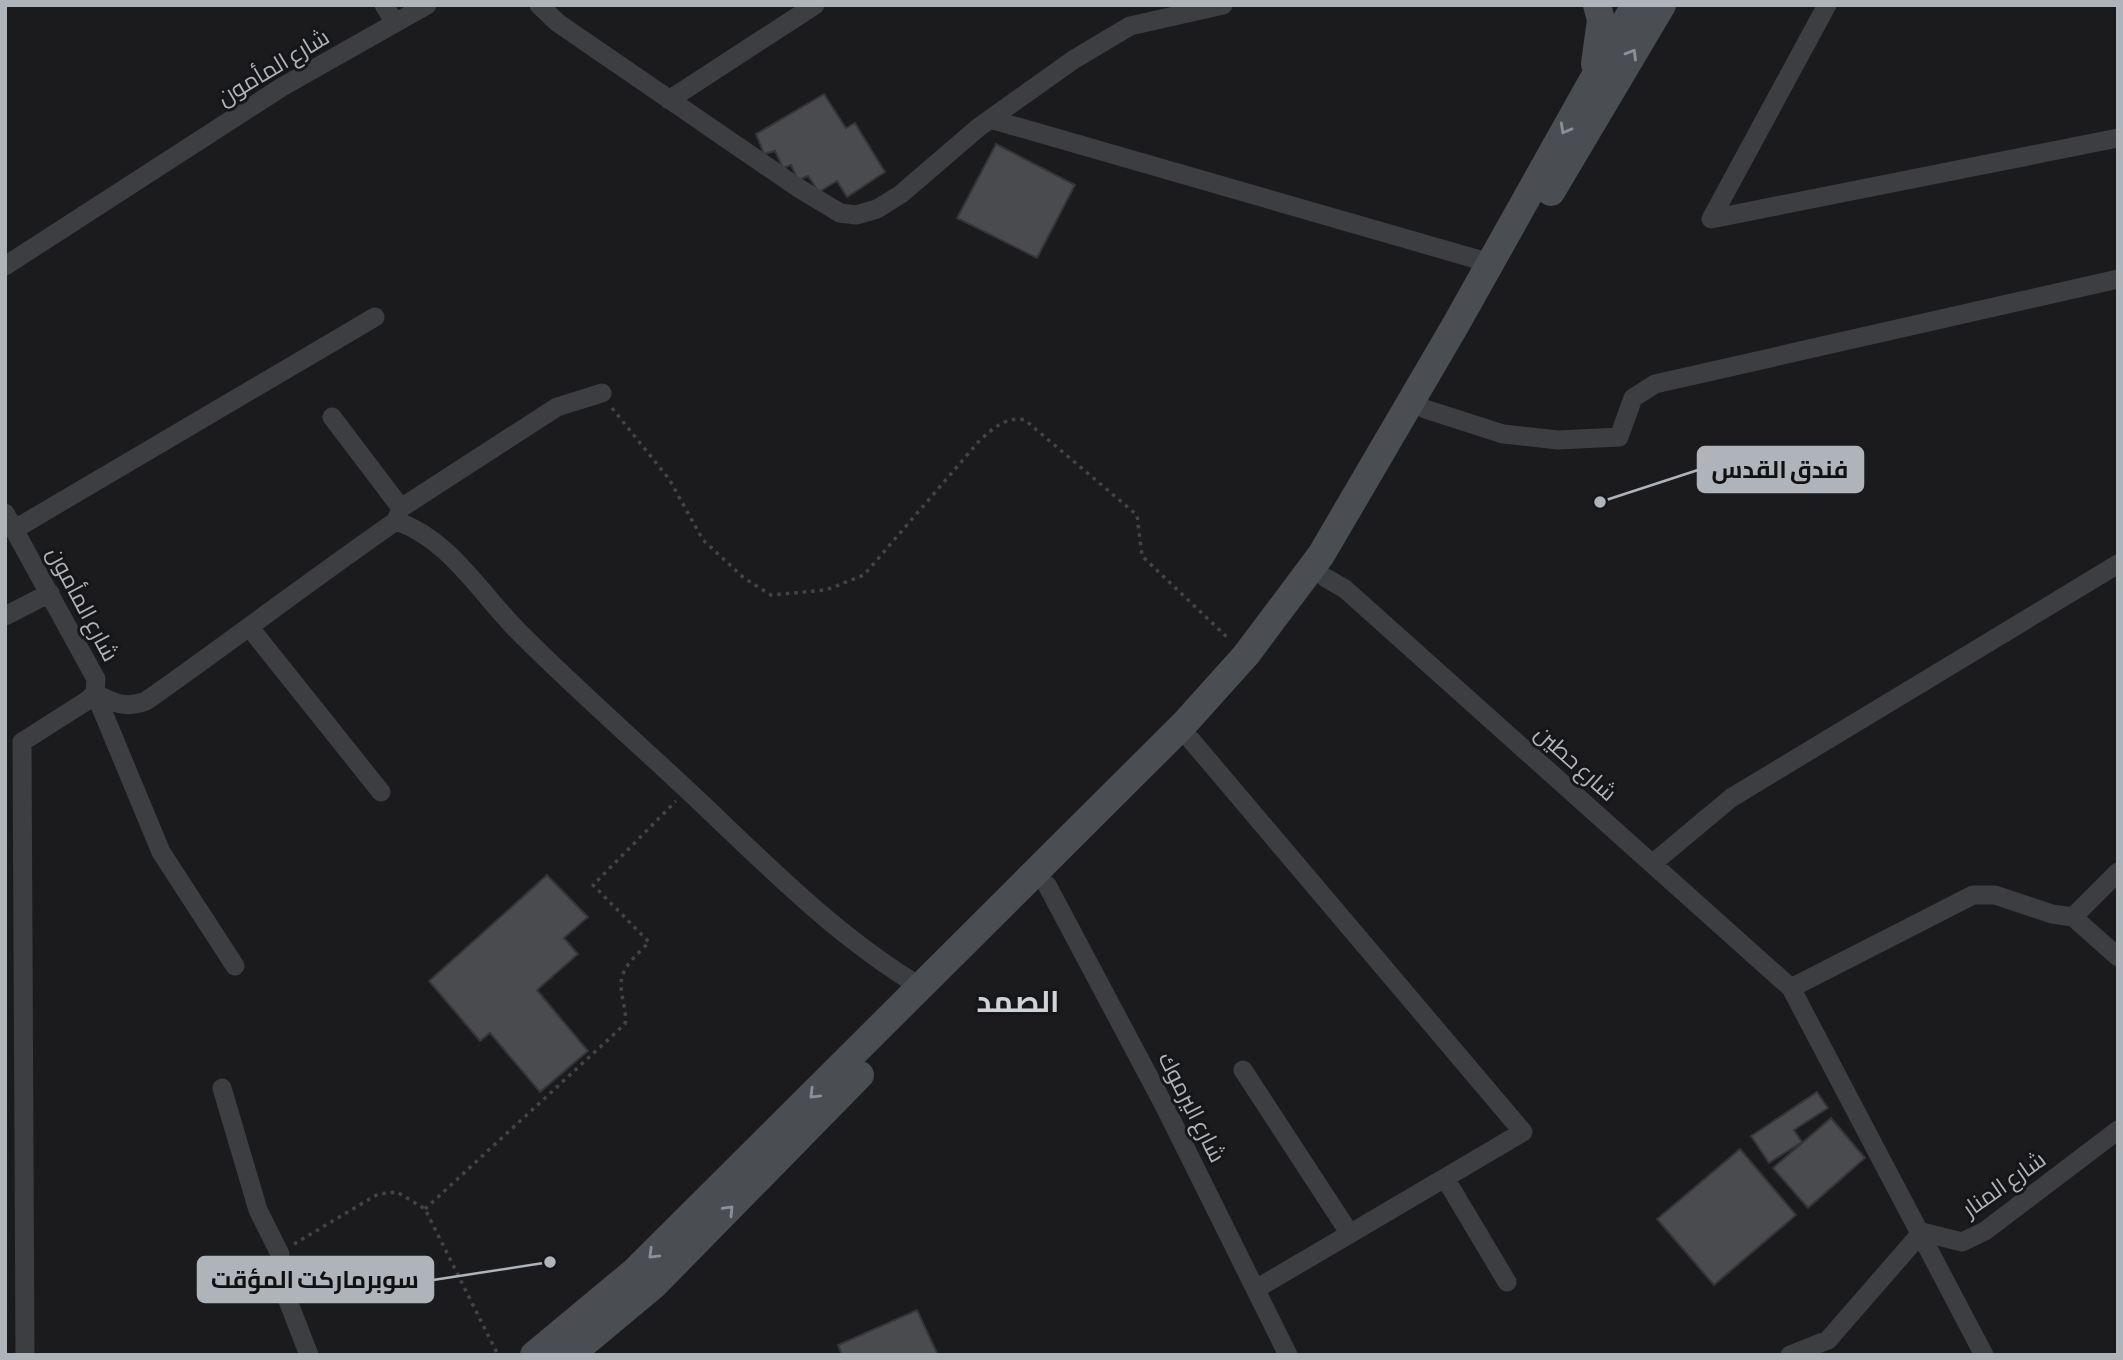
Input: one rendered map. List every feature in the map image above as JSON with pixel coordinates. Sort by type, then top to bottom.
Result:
[{"type":"main road","points":[[1589,87],[1599,49],[1601,20],[1597,5]]},
{"type":"main road","points":[[534,1355],[635,1271],[1184,724],[1246,655],[1321,555],[1635,5]]},
{"type":"main road","points":[[570,1355],[654,1285],[1191,740],[1270,652],[1326,578],[1662,5]]},
{"type":"street","points":[[384,5],[395,23]]},
{"type":"street","name":"شارع المأمون","points":[[5,266],[282,87],[427,5]]},
{"type":"street","points":[[539,5],[558,23],[797,187],[840,213],[856,215],[877,209],[901,194],[990,119],[1064,66],[1130,26],[1223,5]]},
{"type":"street","points":[[669,100],[815,5]]},
{"type":"street","points":[[1827,5],[1711,219],[2118,138]]},
{"type":"street","points":[[990,119],[1490,263]]},
{"type":"street","points":[[1425,409],[1503,433],[1558,440],[1619,437],[1633,398],[1655,384],[2118,279]]},
{"type":"street","points":[[10,521],[375,317]]},
{"type":"street","points":[[95,693],[115,704],[133,706],[146,701],[250,628],[287,596],[398,515],[557,407],[602,393]]},
{"type":"street","points":[[332,417],[398,515],[436,541],[522,635],[809,905],[876,960],[921,987]]},
{"type":"street","name":"شارع المأمون","points":[[10,521],[96,679],[95,693],[65,717],[13,745],[22,896],[24,1355]]},
{"type":"street","points":[[1652,864],[1731,798],[2118,564]]},
{"type":"street","name":"شارع حطين","points":[[1326,578],[1345,589],[1791,988],[1922,1232],[1984,1355]]},
{"type":"street","points":[[5,616],[50,593]]},
{"type":"street","points":[[250,628],[381,792]]},
{"type":"street","points":[[95,693],[160,852],[235,966]]},
{"type":"street","points":[[1191,740],[1523,1132],[1256,1289]]},
{"type":"street","points":[[2073,917],[2118,872]]},
{"type":"street","name":"شارع اليرموك","points":[[1047,885],[1165,1107],[1288,1355]]},
{"type":"street","points":[[1791,988],[1973,895],[1995,895],[2052,914],[2073,917],[2118,957]]},
{"type":"street","points":[[5,907],[22,896]]},
{"type":"street","points":[[1243,1070],[1350,1234]]},
{"type":"street","points":[[222,1088],[258,1210],[280,1254],[278,1275],[309,1355]]},
{"type":"street","name":"شارع المنار","points":[[1922,1232],[1962,1242],[1984,1231],[2118,1130]]},
{"type":"street","points":[[1445,1178],[1507,1282]]},
{"type":"street","points":[[1790,1355],[1828,1340],[1922,1232]]},
{"type":"path","points":[[602,393],[669,479],[703,540],[744,578],[771,595],[827,590],[864,575],[980,440],[997,425],[1013,418],[1025,420],[1137,515],[1142,556],[1246,655]]},
{"type":"path","points":[[425,1209],[625,1024],[626,1011],[621,984],[624,970],[649,942],[593,885],[687,790]]},
{"type":"path","points":[[280,1254],[378,1194],[397,1192],[425,1209],[498,1355]]},
{"type":"building","points":[[824,94],[846,128],[855,123],[885,172],[847,197],[837,181],[819,192],[808,176],[798,180],[791,165],[783,168],[775,151],[764,154],[756,134]]},
{"type":"building","points":[[996,144],[1075,185],[1037,258],[957,218]]},
{"type":"building","points":[[547,875],[588,917],[564,938],[578,954],[537,990],[588,1051],[540,1092],[490,1033],[480,1041],[429,981]]},
{"type":"building","points":[[1817,1092],[1828,1108],[1794,1130],[1802,1142],[1769,1163],[1751,1136]]},
{"type":"building","points":[[1831,1118],[1865,1158],[1808,1208],[1773,1168]]},
{"type":"building","points":[[1740,1149],[1796,1215],[1714,1285],[1657,1219]]},
{"type":"building","points":[[917,1310],[938,1355],[842,1355],[838,1345]]},
{"type":"place","name":"فندق القدس","points":[[1600,502]]},
{"type":"place","name":"سوبرماركت المؤقت","points":[[550,1262]]},
{"type":"district","name":"الصمد","points":[[1018,1002]]}]
